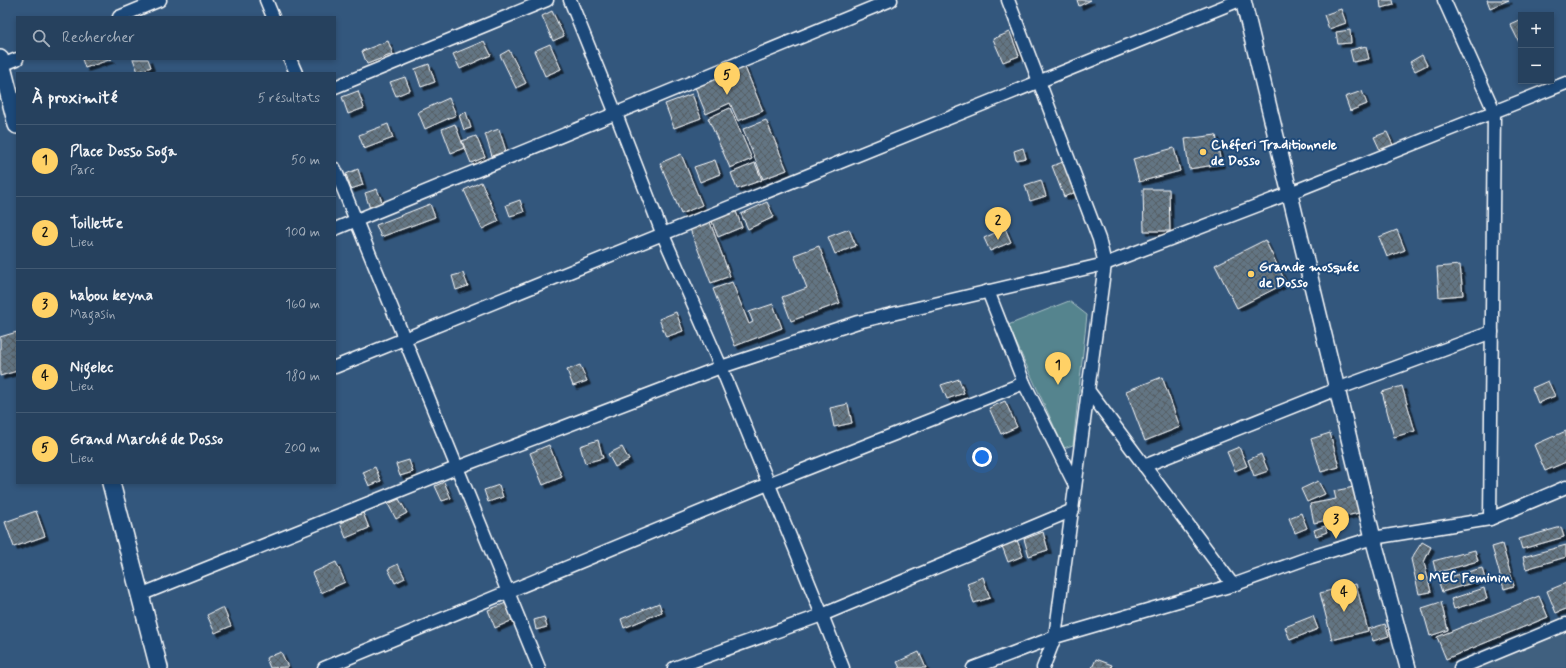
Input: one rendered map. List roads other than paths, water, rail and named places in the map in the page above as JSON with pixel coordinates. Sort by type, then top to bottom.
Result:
[{"type":"main road","points":[[1,62],[16,121]]},
{"type":"main road","points":[[111,484],[159,668]]},
{"type":"street","points":[[121,16],[160,0]]},
{"type":"street","points":[[266,0],[273,16]]},
{"type":"street","points":[[336,87],[547,0]]},
{"type":"street","points":[[570,0],[616,114],[662,235],[721,367],[843,668]]},
{"type":"street","points":[[336,229],[890,0]]},
{"type":"street","points":[[1008,0],[1099,239],[1105,264],[1055,637],[1043,668]]},
{"type":"street","points":[[336,367],[1240,0]]},
{"type":"street","points":[[1244,0],[1373,538],[1408,668]]},
{"type":"street","points":[[1444,0],[1494,111],[1490,519]]},
{"type":"street","points":[[1,62],[16,59]]},
{"type":"street","points":[[290,60],[296,72]]},
{"type":"street","points":[[140,594],[456,468],[721,367],[858,322],[1105,264],[1290,193],[1566,82]]},
{"type":"street","points":[[336,171],[539,668]]},
{"type":"street","points":[[988,291],[1024,383],[1075,485]]},
{"type":"street","points":[[1144,466],[1337,389],[1492,332]]},
{"type":"street","points":[[324,668],[768,484],[1024,383]]},
{"type":"street","points":[[1088,390],[1233,585]]},
{"type":"street","points":[[973,668],[1055,637],[1233,585],[1311,557],[1373,538],[1490,519],[1566,487]]},
{"type":"street","points":[[678,667],[822,615],[1073,510]]},
{"type":"street","points":[[1460,668],[1566,624]]},
{"type":"place","name":"Grand Marché de Dosso","points":[[727,95]]},
{"type":"place","name":"Chéferi Traditionnele de Dosso","points":[[1203,152]]},
{"type":"place","name":"Toillette","points":[[998,240]]},
{"type":"place","name":"Grande mosquée de Dosso","points":[[1251,274]]},
{"type":"place","name":"Place Dosso Soga","points":[[1058,385]]},
{"type":"place","name":"habou keyna","points":[[1336,539]]},
{"type":"place","name":"MEC Feminin","points":[[1421,577]]},
{"type":"place","name":"Nigelec","points":[[1344,612]]}]
